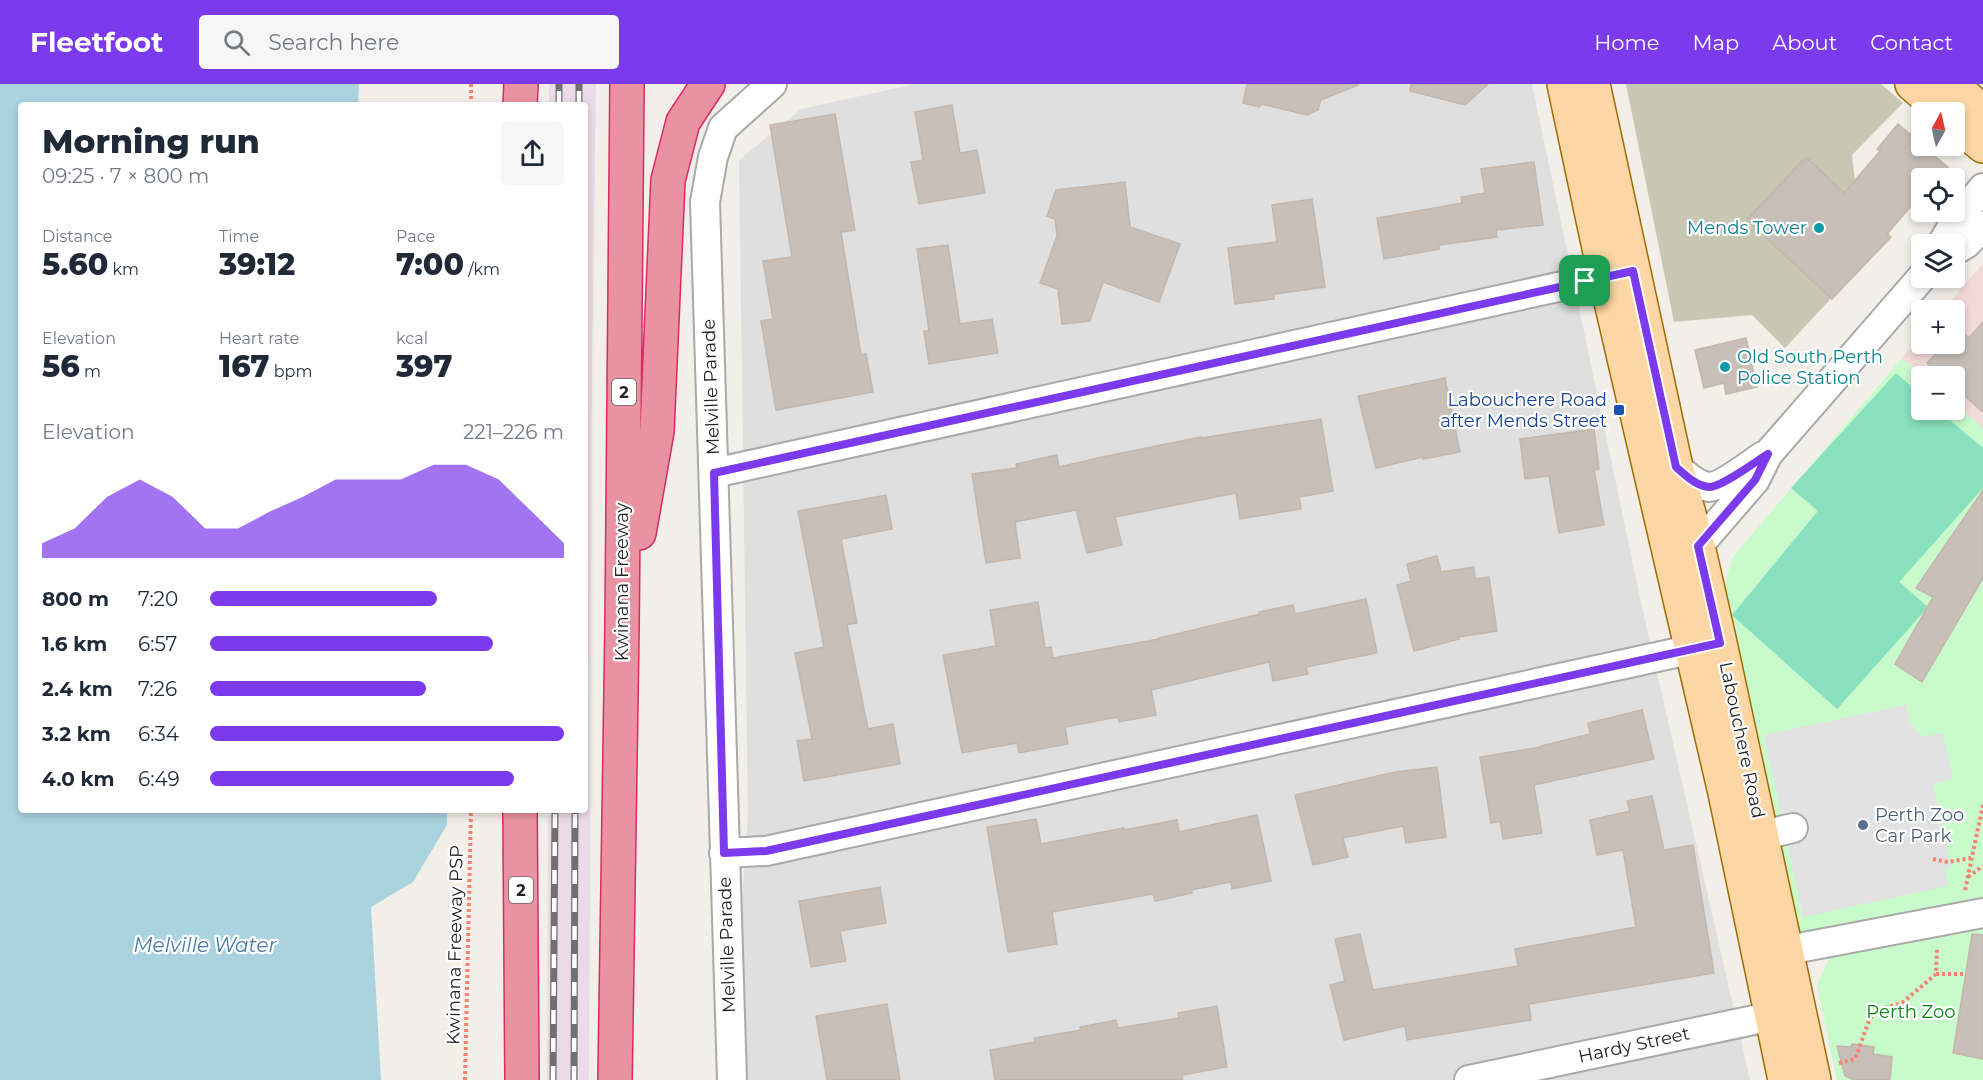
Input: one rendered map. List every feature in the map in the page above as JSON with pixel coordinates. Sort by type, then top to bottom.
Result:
[{"type":"highway","points":[[520,84],[520,102]]},
{"type":"highway","name":"Kwinana Freeway","points":[[615,1080],[627,84]]},
{"type":"highway","points":[[622,627],[657,431],[668,180],[683,122],[708,84]]},
{"type":"highway","name":"2","points":[[520,813],[522,1080]]},
{"type":"main road","name":"Labouchere Road","points":[[1564,84],[1676,467],[1698,497],[1684,553]]},
{"type":"main road","name":"Labouchere Road","points":[[1593,84],[1619,273],[1664,529],[1684,553],[1706,647],[1725,793],[1786,1013],[1822,1072]]},
{"type":"main road","points":[[1912,84],[1933,102]]},
{"type":"main road","points":[[1951,84],[1983,112]]},
{"type":"main road","points":[[1965,131],[1983,147]]},
{"type":"main road","name":"Labouchere Road","points":[[1706,647],[1778,831],[1788,950],[1785,1080]]},
{"type":"street","name":"Melville Parade","points":[[732,1080],[705,202],[713,157],[723,128],[772,84]]},
{"type":"street","points":[[1948,234],[1956,220],[1983,188]]},
{"type":"street","points":[[1965,244],[1983,226]]},
{"type":"street","points":[[714,473],[1619,273]]},
{"type":"street","points":[[1684,553],[1755,480],[1768,454],[1912,288]]},
{"type":"street","points":[[1664,529],[1698,497],[1768,454]]},
{"type":"street","points":[[724,853],[766,851],[1706,647]]},
{"type":"street","points":[[1788,950],[1974,914]]},
{"type":"street","name":"Hardy Street","points":[[1469,1080],[1786,1013]]},
{"type":"path","points":[[471,84],[471,102]]},
{"type":"path","points":[[1974,914],[1962,901],[1983,805]]},
{"type":"path","name":"Kwinana Freeway PSP","points":[[465,1080],[471,813]]},
{"type":"path","points":[[1933,859],[1948,862],[1971,858]]},
{"type":"path","points":[[1967,877],[1983,866]]},
{"type":"path","points":[[1936,974],[1938,940]]},
{"type":"path","points":[[1822,1072],[1855,1059],[1870,1018],[1884,1008],[1902,1003],[1936,974],[1966,975]]},
{"type":"shaded area","points":[[549,84],[596,84],[592,368],[589,1080],[547,1080],[548,813],[588,813],[588,102],[549,102]]},
{"type":"shaded area","points":[[915,84],[1532,84],[1642,607],[1750,1080],[729,1080],[748,817],[739,160],[801,109]]},
{"type":"shaded area","points":[[1626,84],[1881,84],[1903,103],[1852,155],[1858,206],[1890,235],[1785,348],[1752,315],[1674,322]]},
{"type":"shaded area","points":[[1983,263],[1983,428],[1965,412],[1965,366],[1912,366],[1902,358],[1911,347],[1911,354],[1965,354],[1965,300],[1952,300],[1962,288],[1965,288],[1965,284]]},
{"type":"shaded area","name":"Perth Zoo Car Park","points":[[1906,705],[1910,723],[1922,737],[1943,733],[1953,779],[1933,784],[1951,868],[1944,869],[1948,886],[1803,917],[1764,735]]},
{"type":"green space","name":"Perth Zoo","points":[[1902,358],[1912,366],[1911,420],[1965,420],[1965,412],[1983,428],[1983,1080],[1837,1080],[1817,985],[1831,954],[1799,933],[1725,586],[1732,558]]},
{"type":"green space","points":[[1896,373],[1911,386],[1911,420],[1950,420],[1983,448],[1983,488],[1899,582],[1928,607],[1837,709],[1732,615],[1818,511],[1791,488]]},
{"type":"water","name":"Melville Water","points":[[0,84],[359,84],[358,102],[18,102],[18,813],[447,813],[447,825],[413,882],[371,907],[381,1080],[0,1080]]},
{"type":"building","points":[[1247,84],[1358,85],[1321,100],[1318,110],[1307,115],[1262,104],[1259,107],[1243,103]]},
{"type":"building","points":[[1411,84],[1488,84],[1465,105],[1410,91]]},
{"type":"building","points":[[952,105],[960,153],[977,150],[985,193],[919,204],[911,162],[923,160],[915,112]]},
{"type":"building","points":[[835,114],[855,230],[841,232],[861,355],[866,354],[873,392],[776,410],[761,321],[773,319],[763,261],[792,257],[770,125]]},
{"type":"building","name":"Mends Tower","points":[[1898,124],[1911,135],[1911,156],[1934,156],[1948,167],[1911,168],[1911,206],[1887,234],[1891,237],[1832,299],[1747,220],[1806,157],[1844,193],[1880,151],[1877,149]]},
{"type":"building","points":[[1534,162],[1543,225],[1496,230],[1497,237],[1439,245],[1439,249],[1384,259],[1377,218],[1462,203],[1461,197],[1485,193],[1481,169]]},
{"type":"building","points":[[1125,182],[1130,227],[1180,244],[1159,302],[1103,282],[1090,321],[1062,324],[1058,289],[1040,283],[1057,236],[1055,219],[1047,216],[1056,190]]},
{"type":"building","points":[[1312,199],[1325,287],[1274,294],[1274,299],[1235,304],[1228,248],[1277,242],[1272,205]]},
{"type":"building","points":[[948,245],[960,324],[992,319],[998,353],[929,364],[924,331],[929,331],[917,249]]},
{"type":"building","points":[[1983,322],[1983,412],[1965,396],[1965,366],[1930,366],[1927,363],[1936,354],[1965,354],[1965,334],[1969,338]]},
{"type":"building","name":"Old South Perth Police Station","points":[[1746,338],[1757,387],[1726,394],[1724,383],[1704,388],[1695,350]]},
{"type":"building","points":[[1445,378],[1460,452],[1423,459],[1423,457],[1376,468],[1358,396]]},
{"type":"building","points":[[1321,419],[1333,491],[1299,497],[1301,509],[1240,519],[1236,493],[1115,517],[1122,545],[1087,553],[1076,510],[1015,522],[1020,558],[986,563],[972,474],[1017,468],[1016,464],[1057,455],[1059,467],[1201,437]]},
{"type":"building","points":[[1594,429],[1599,469],[1594,470],[1604,525],[1559,533],[1549,476],[1525,479],[1520,439]]},
{"type":"building","points":[[1983,490],[1983,578],[1922,682],[1895,664],[1933,597],[1916,588]]},
{"type":"building","points":[[886,495],[892,529],[841,539],[857,623],[847,625],[868,729],[893,724],[900,764],[804,781],[797,741],[812,739],[795,653],[824,647],[798,511]]},
{"type":"building","points":[[1437,556],[1441,572],[1474,567],[1475,579],[1489,577],[1497,631],[1458,637],[1459,639],[1414,651],[1397,585],[1411,581],[1407,564]]},
{"type":"building","points":[[1366,599],[1377,653],[1306,667],[1308,674],[1273,681],[1269,662],[1151,690],[1156,715],[1119,722],[1118,717],[1065,727],[1068,744],[1019,753],[1017,743],[962,753],[943,655],[996,646],[990,610],[1038,602],[1045,648],[1051,647],[1053,658],[1159,639],[1293,605],[1295,614]]},
{"type":"building","points":[[1642,710],[1654,759],[1534,785],[1542,833],[1503,839],[1500,821],[1491,823],[1480,757],[1541,747],[1590,734],[1588,723]]},
{"type":"building","points":[[1437,767],[1446,837],[1406,843],[1403,826],[1343,838],[1348,857],[1313,865],[1295,795],[1395,772]]},
{"type":"building","points":[[1652,796],[1664,850],[1693,845],[1714,973],[1529,1004],[1531,1020],[1407,1040],[1405,1026],[1344,1040],[1330,985],[1345,981],[1335,939],[1360,934],[1373,990],[1518,966],[1515,949],[1636,927],[1623,850],[1597,855],[1590,820],[1630,811],[1627,801]]},
{"type":"building","points":[[1257,815],[1271,881],[1232,889],[1231,882],[1191,890],[1192,893],[1155,901],[1153,894],[1052,912],[1057,944],[1008,952],[987,827],[1036,819],[1041,844],[1177,820],[1179,832]]},
{"type":"building","points":[[880,887],[886,923],[840,931],[846,961],[811,967],[799,901]]},
{"type":"building","points":[[1972,934],[1983,935],[1983,1059],[1953,1053]]},
{"type":"building","points":[[887,1004],[900,1080],[827,1080],[816,1016]]},
{"type":"building","points":[[1217,1006],[1227,1067],[1182,1075],[1183,1080],[995,1080],[990,1050],[1035,1042],[1034,1038],[1081,1030],[1080,1027],[1116,1020],[1118,1028],[1179,1018],[1178,1013]]},
{"type":"building","points":[[1852,1044],[1874,1047],[1873,1054],[1892,1057],[1890,1080],[1854,1080],[1845,1076],[1837,1046],[1851,1047]]},
{"type":"railway","points":[[559,84],[559,102]]},
{"type":"railway","points":[[579,84],[579,102]]},
{"type":"railway","points":[[553,1080],[555,813]]},
{"type":"railway","points":[[574,1080],[575,813]]},
{"type":"place","name":"Mends Tower","points":[[1819,228]]},
{"type":"place","name":"Old South Perth Police Station","points":[[1725,367]]},
{"type":"place","name":"Labouchere Road after Mends Street","points":[[1619,410]]},
{"type":"place","name":"Perth Zoo Car Park","points":[[1863,825]]},
{"type":"route","points":[[1633,271],[1676,467],[1693,481],[1709,487],[1724,483],[1768,454],[1755,480],[1698,546],[1720,643],[766,851],[724,853],[714,473],[1585,281],[1633,271]]}]
